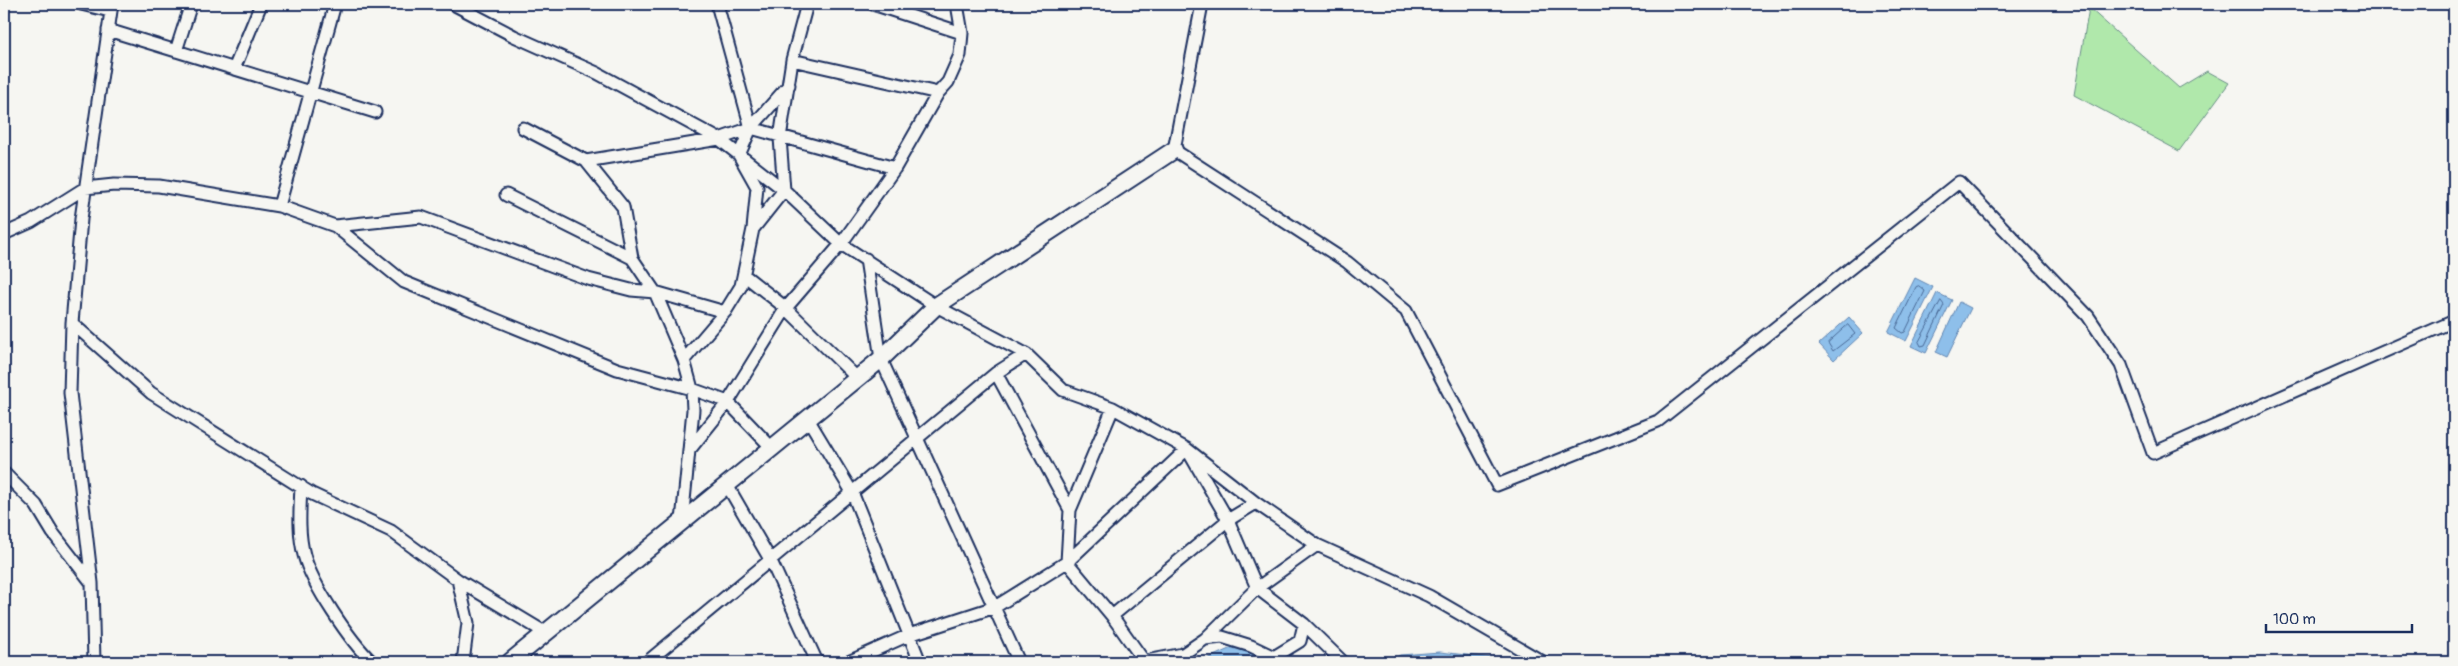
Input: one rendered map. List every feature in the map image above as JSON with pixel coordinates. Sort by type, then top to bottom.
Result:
[{"type":"street","points":[[82,4],[111,7],[86,188],[72,323],[70,393],[92,582],[94,662]]},
{"type":"street","points":[[176,51],[191,4]]},
{"type":"street","points":[[234,69],[261,4]]},
{"type":"street","points":[[279,206],[335,4]]},
{"type":"street","points":[[453,4],[514,36],[597,73],[719,139],[784,190],[841,244],[936,306],[1026,354],[1063,390],[1113,408],[1187,449],[1256,503],[1317,545],[1429,596],[1543,662]]},
{"type":"street","points":[[716,4],[751,128]]},
{"type":"street","points":[[753,229],[784,190],[780,138],[790,85],[792,60],[807,4]]},
{"type":"street","points":[[873,4],[962,32]]},
{"type":"street","points":[[690,448],[728,402],[786,308],[841,244],[894,168],[938,93],[948,82],[960,55],[962,32],[957,4]]},
{"type":"street","points":[[510,662],[881,359],[936,306],[1174,150],[1202,4]]},
{"type":"street","points":[[108,30],[312,91],[375,112]]},
{"type":"street","points":[[792,60],[938,93]]},
{"type":"street","points":[[739,155],[751,128],[790,85]]},
{"type":"street","points":[[523,128],[586,161],[623,207],[632,258],[655,292],[684,360],[692,389],[693,410],[682,521]]},
{"type":"street","points":[[586,161],[719,139],[751,128],[780,138],[894,168]]},
{"type":"street","points":[[1174,150],[1347,262],[1406,310],[1497,485],[1658,421],[1959,182],[2088,316],[2121,365],[2153,454],[2454,321]]},
{"type":"street","points":[[684,360],[725,312],[741,286],[744,275],[753,229],[757,187],[739,155]]},
{"type":"street","points":[[4,234],[31,222],[86,188],[114,185],[159,186],[279,206],[335,226],[404,282],[617,369],[692,389],[728,402],[772,448]]},
{"type":"street","points":[[506,196],[632,258]]},
{"type":"street","points":[[335,226],[421,217],[588,279],[631,290],[655,292],[725,312]]},
{"type":"street","points":[[866,260],[881,359],[1020,662]]},
{"type":"street","points":[[744,275],[786,308],[857,378]]},
{"type":"street","points":[[72,323],[151,393],[312,494],[392,531],[458,580],[546,633]]},
{"type":"street","points":[[647,662],[996,373],[1026,354]]},
{"type":"street","points":[[996,373],[1070,510]]},
{"type":"street","points":[[1113,408],[1070,510],[1067,562],[1112,616],[1143,662],[1183,654],[1205,639],[1257,588],[1317,545]]},
{"type":"street","points":[[808,419],[852,492],[920,662]]},
{"type":"street","points":[[1187,449],[1228,520],[1257,588],[1304,624],[1343,662]]},
{"type":"street","points":[[848,662],[909,635],[995,607],[1067,562],[1187,449]]},
{"type":"street","points":[[4,472],[36,505],[53,533],[92,582]]},
{"type":"street","points":[[727,485],[771,561],[817,662]]},
{"type":"street","points":[[300,486],[299,518],[304,556],[322,594],[372,662]]},
{"type":"street","points":[[1112,616],[1228,520],[1256,503]]},
{"type":"street","points":[[458,580],[468,623],[463,662]]},
{"type":"street","points":[[1205,639],[1222,637],[1274,656],[1300,641],[1304,624]]},
{"type":"green space","points":[[2089,8],[2179,88],[2207,71],[2229,83],[2179,151],[2074,95]]},
{"type":"water","points":[[1915,278],[1933,287],[1906,341],[1888,332]]},
{"type":"water","points":[[1937,293],[1952,300],[1926,353],[1911,346]]},
{"type":"water","points":[[1959,302],[1971,308],[1947,357],[1936,352]]},
{"type":"water","points":[[1849,317],[1863,333],[1834,360],[1819,344]]},
{"type":"water","points":[[1238,645],[1313,662],[1200,662]]},
{"type":"water","points":[[1440,652],[1501,659],[1509,662],[1389,662],[1400,655]]}]
